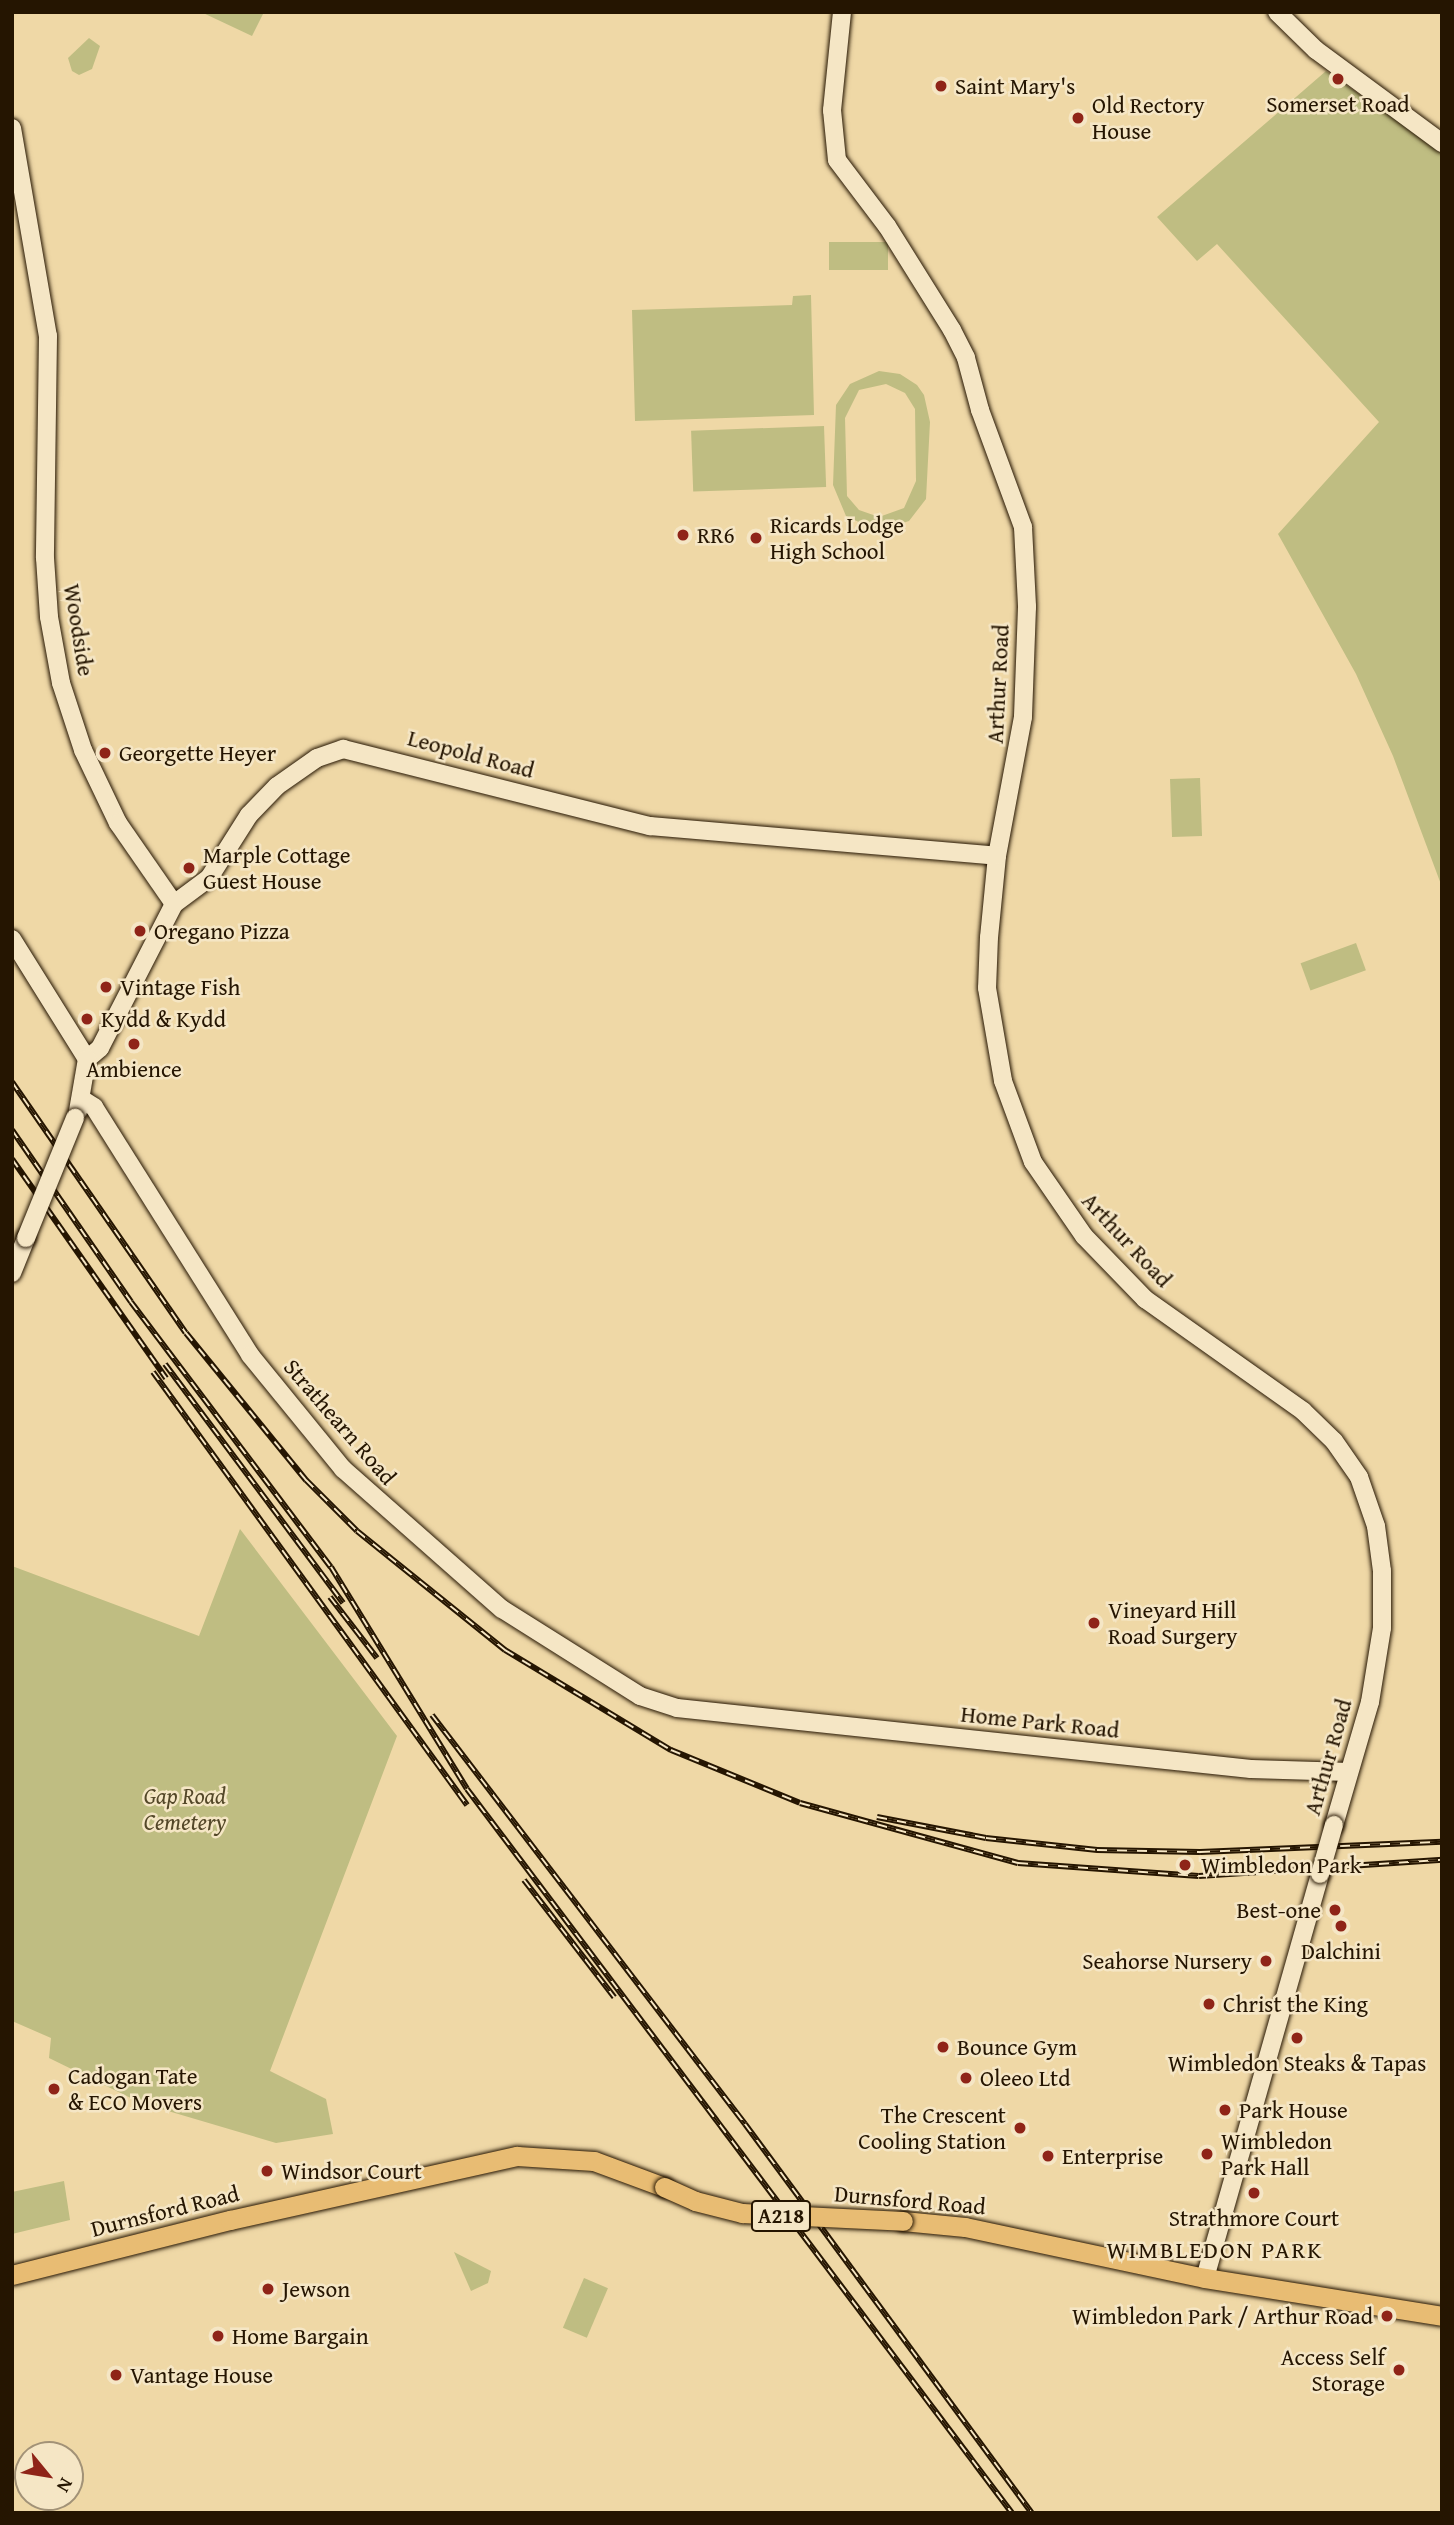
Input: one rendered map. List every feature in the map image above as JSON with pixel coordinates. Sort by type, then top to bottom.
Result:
[{"type":"main road","name":"Durnsford Road","points":[[12,2275],[230,2220],[517,2156],[594,2161],[717,2208],[742,2213],[965,2227],[1205,2277],[1442,2316]]},
{"type":"street","name":"Arthur Road","points":[[842,12],[832,110],[837,160],[887,226],[967,358],[980,410],[1023,527],[1027,607],[1023,717],[997,856],[987,988],[1003,1081],[1033,1162],[1070,1219],[1113,1269],[1178,1325],[1303,1411],[1334,1441],[1369,1500],[1382,1571],[1382,1628],[1370,1702],[1205,2277]]},
{"type":"street","points":[[1277,12],[1316,51],[1442,143]]},
{"type":"street","name":"Woodside","points":[[12,128],[48,336],[45,558],[49,617],[61,683],[83,750],[118,823],[174,904]]},
{"type":"street","name":"Leopold Road","points":[[87,1059],[100,1048],[174,904],[217,870],[249,815],[277,786],[317,758],[343,749],[650,826],[997,856]]},
{"type":"street","points":[[12,939],[87,1059],[83,1100],[12,1273]]},
{"type":"street","name":"Strathearn Road","points":[[83,1100],[94,1107],[250,1355],[336,1460],[380,1506],[502,1609],[600,1673],[653,1701],[726,1712]]},
{"type":"street","name":"Home Park Road","points":[[726,1712],[1251,1769],[1349,1772]]},
{"type":"green space","points":[[201,12],[264,12],[252,36]]},
{"type":"green space","points":[[89,38],[100,46],[92,69],[79,75],[72,71],[68,58]]},
{"type":"green space","points":[[1326,71],[1442,152],[1442,887],[1393,756],[1356,674],[1278,534],[1379,422],[1217,244],[1197,261],[1157,217]]},
{"type":"green space","points":[[829,242],[888,242],[888,270],[829,270]]},
{"type":"green space","points":[[811,295],[814,415],[635,421],[632,310],[792,305],[793,296]]},
{"type":"green space","points":[[879,371],[900,374],[917,385],[924,395],[930,422],[926,499],[909,521],[878,531],[846,516],[833,485],[836,405],[850,384]],"holes":[[[886,384],[905,393],[915,409],[916,481],[904,508],[879,517],[859,510],[847,496],[845,418],[859,390]]]},
{"type":"green space","points":[[824,426],[826,487],[693,492],[691,431]]},
{"type":"green space","points":[[1200,778],[1202,836],[1172,837],[1170,779]]},
{"type":"green space","points":[[1356,943],[1366,970],[1310,990],[1301,963]]},
{"type":"green space","name":"Gap Road Cemetery","points":[[240,1529],[397,1736],[270,2071],[326,2099],[333,2134],[276,2143],[141,2103],[49,2058],[51,2038],[12,2021],[12,1566],[199,1636]]},
{"type":"green space","points":[[64,2181],[70,2220],[12,2234],[12,2192]]},
{"type":"green space","points":[[454,2252],[491,2271],[488,2283],[471,2291]]},
{"type":"green space","points":[[584,2278],[608,2288],[587,2338],[563,2328]]},
{"type":"railway","points":[[12,1082],[186,1333],[306,1480],[357,1531],[505,1650],[671,1750],[800,1803],[1018,1863],[1199,1876],[1442,1860]]},
{"type":"railway","points":[[12,1130],[131,1302],[331,1567],[467,1789],[1012,2513]]},
{"type":"railway","points":[[12,1159],[166,1378]]},
{"type":"railway","points":[[165,1364],[343,1603]]},
{"type":"railway","points":[[153,1372],[467,1805]]},
{"type":"railway","points":[[330,1597],[377,1658]]},
{"type":"railway","points":[[432,1715],[745,2124],[1032,2513]]},
{"type":"railway","points":[[877,1817],[986,1838],[1097,1850],[1200,1852],[1442,1842]]},
{"type":"railway","points":[[524,1880],[614,1997]]},
{"type":"place","name":"Somerset Road","points":[[1338,79]]},
{"type":"place","name":"Saint Mary's","points":[[941,86]]},
{"type":"place","name":"Old Rectory House","points":[[1078,118]]},
{"type":"place","name":"RR6","points":[[683,535]]},
{"type":"place","name":"Ricards Lodge High School","points":[[756,538]]},
{"type":"place","name":"Georgette Heyer","points":[[105,753]]},
{"type":"place","name":"Marple Cottage Guest House","points":[[189,868]]},
{"type":"place","name":"Oregano Pizza","points":[[140,931]]},
{"type":"place","name":"Vintage Fish","points":[[106,987]]},
{"type":"place","name":"Kydd & Kydd","points":[[87,1019]]},
{"type":"place","name":"Ambience","points":[[134,1044]]},
{"type":"place","name":"Vineyard Hill Road Surgery","points":[[1094,1623]]},
{"type":"place","name":"Wimbledon Park","points":[[1185,1865]]},
{"type":"place","name":"Best-one","points":[[1335,1910]]},
{"type":"place","name":"Dalchini","points":[[1341,1926]]},
{"type":"place","name":"Seahorse Nursery","points":[[1266,1961]]},
{"type":"place","name":"Christ the King","points":[[1209,2004]]},
{"type":"place","name":"Wimbledon Steaks & Tapas","points":[[1297,2038]]},
{"type":"place","name":"Bounce Gym","points":[[943,2047]]},
{"type":"place","name":"Oleeo Ltd","points":[[966,2078]]},
{"type":"place","name":"Cadogan Tate & ECO Movers","points":[[54,2089]]},
{"type":"place","name":"Park House","points":[[1225,2110]]},
{"type":"place","name":"The Crescent Cooling Station","points":[[1020,2128]]},
{"type":"place","name":"Wimbledon Park Hall","points":[[1207,2154]]},
{"type":"place","name":"Enterprise","points":[[1048,2156]]},
{"type":"place","name":"Windsor Court","points":[[267,2171]]},
{"type":"place","name":"Strathmore Court","points":[[1254,2193]]},
{"type":"place","name":"Jewson","points":[[268,2289]]},
{"type":"place","name":"Wimbledon Park / Arthur Road","points":[[1387,2316]]},
{"type":"place","name":"Home Bargain","points":[[218,2336]]},
{"type":"place","name":"Access Self Storage","points":[[1399,2370]]},
{"type":"place","name":"Vantage House","points":[[116,2375]]},
{"type":"district","name":"WIMBLEDON PARK","points":[[1215,2250]]}]
